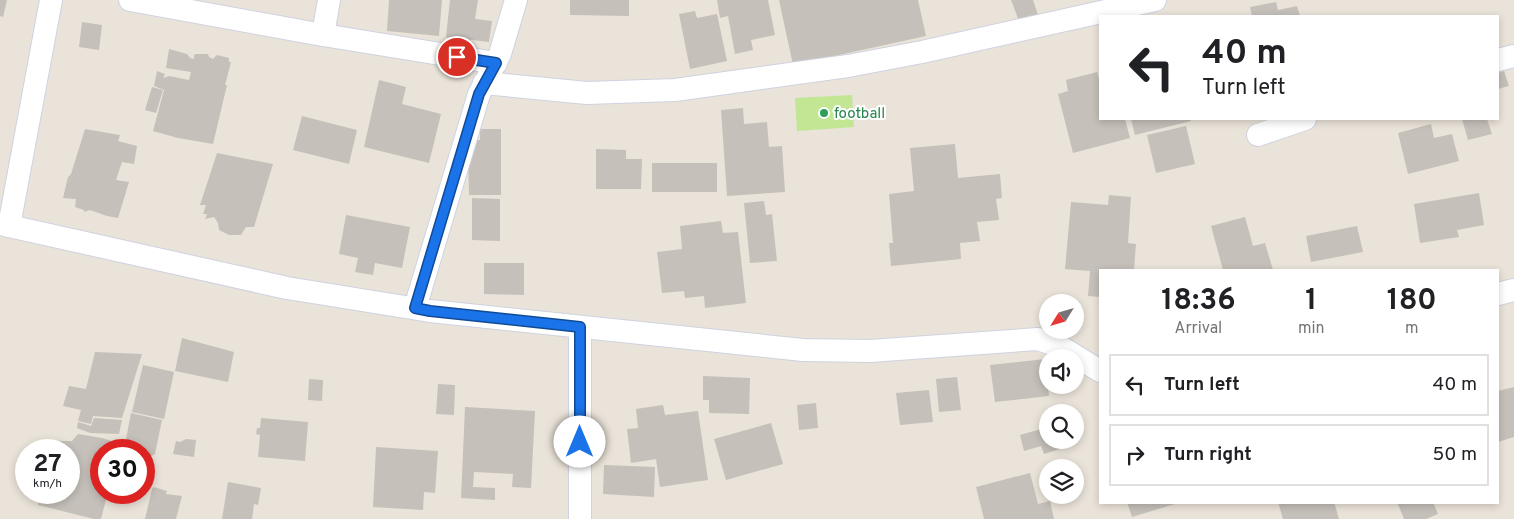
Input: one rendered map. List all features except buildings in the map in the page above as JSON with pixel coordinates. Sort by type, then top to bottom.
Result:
[{"type":"street","points":[[51,0],[5,225],[287,288],[430,311],[756,345],[822,350],[870,351],[1038,339],[1061,347],[1099,370]]},
{"type":"street","points":[[130,0],[323,35],[496,63]]},
{"type":"street","points":[[323,35],[329,0]]},
{"type":"street","points":[[415,308],[479,94],[496,63],[516,0]]},
{"type":"street","points":[[484,83],[587,92],[675,90],[848,66],[922,52],[1156,0]]},
{"type":"street","points":[[1499,60],[1514,56]]},
{"type":"street","points":[[1258,135],[1302,120]]},
{"type":"street","points":[[1499,294],[1514,290]]},
{"type":"street","points":[[580,327],[580,519]]},
{"type":"green space","name":"football","points":[[852,95],[854,127],[797,131],[795,98]]},
{"type":"place","name":"football","points":[[824,113]]},
{"type":"route","points":[[457,57],[496,63],[479,94],[415,308],[580,327],[580,442]]}]
